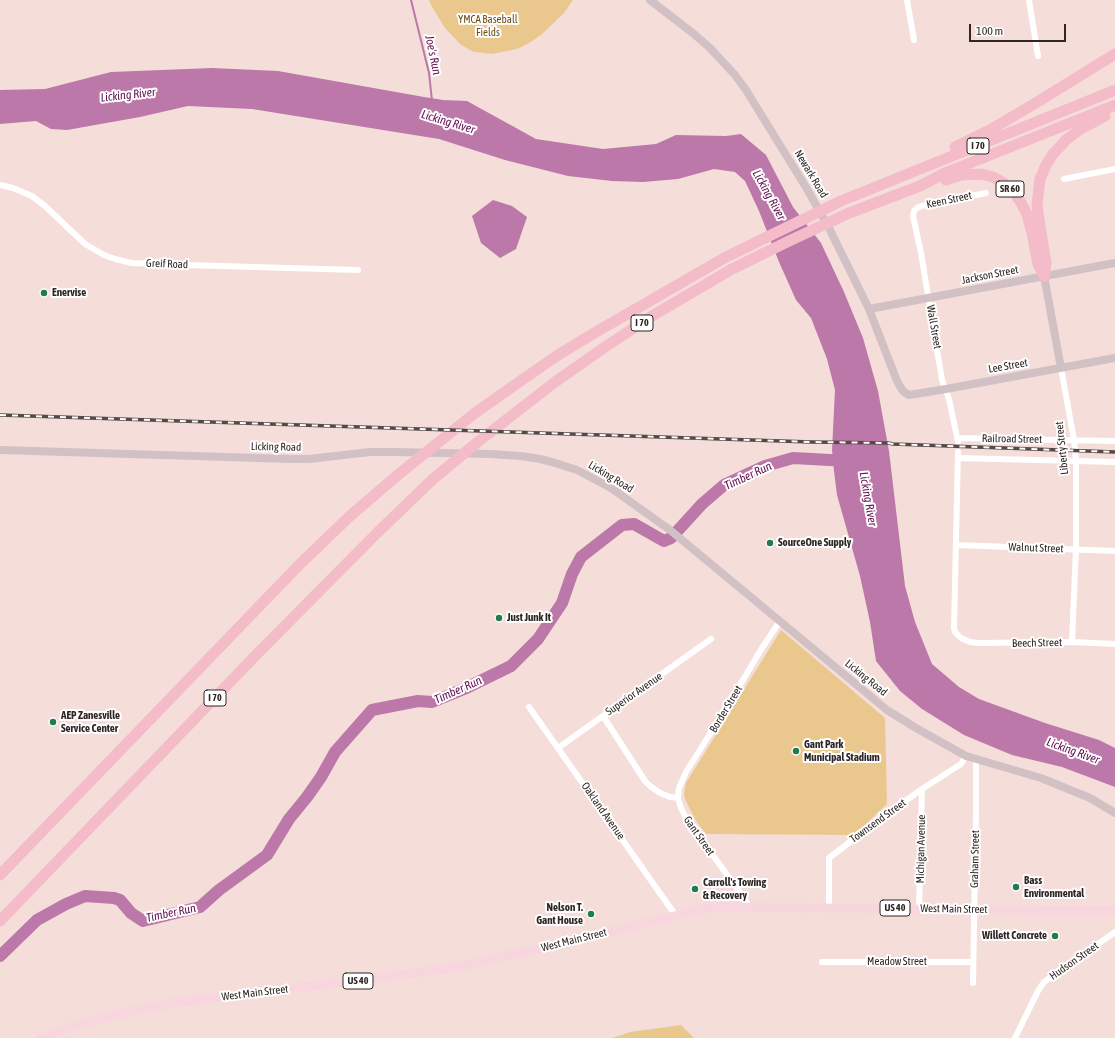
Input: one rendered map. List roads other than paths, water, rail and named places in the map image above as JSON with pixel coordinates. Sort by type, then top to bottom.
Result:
[{"type":"highway","points":[[909,173],[932,159],[990,130],[1115,54]]},
{"type":"highway","name":"I 70","points":[[0,875],[300,564],[350,516],[399,474],[475,413],[519,382],[571,347],[726,257],[841,201],[1115,90]]},
{"type":"highway","name":"I 70","points":[[0,921],[257,654],[377,533],[433,480],[512,414],[555,382],[652,316],[732,269],[789,240],[849,213],[920,186],[945,173],[1115,105]]},
{"type":"highway","points":[[1044,276],[1046,262],[1037,205],[1040,179],[1053,154],[1066,140],[1079,130],[1115,110]]},
{"type":"highway","name":"SR 60","points":[[920,186],[961,175],[981,174],[1004,183],[1020,200],[1027,214],[1038,264],[1044,276]]},
{"type":"main road","name":"West Main Street","points":[[40,1038],[86,1022],[139,1009],[180,1002],[446,969],[545,948],[715,907],[749,906],[1115,911]]},
{"type":"street","name":"Newark Road","points":[[650,0],[710,48],[735,75],[746,90],[811,195],[829,228],[868,309],[897,381],[904,392]]},
{"type":"street","points":[[907,0],[914,40]]},
{"type":"street","points":[[1028,0],[1038,56]]},
{"type":"street","points":[[1064,178],[1115,169]]},
{"type":"street","name":"Greif Road","points":[[0,185],[13,188],[32,196],[45,206],[84,244],[115,260],[132,263],[358,270]]},
{"type":"street","name":"Keen Street","points":[[914,210],[922,206],[986,193]]},
{"type":"street","name":"Wall Street","points":[[914,210],[913,216],[921,252],[942,380],[946,389],[958,440]]},
{"type":"street","name":"Jackson Street","points":[[868,309],[1115,264]]},
{"type":"street","name":"Liberty Street","points":[[1044,276],[1074,440],[1076,461],[1076,549],[1072,642]]},
{"type":"street","name":"Lee Street","points":[[904,392],[909,395],[1115,358]]},
{"type":"street","name":"Railroad Street","points":[[958,440],[1115,441]]},
{"type":"street","name":"Licking Road","points":[[0,450],[291,459],[309,459],[370,452],[490,454],[521,456],[552,462],[577,470],[611,488],[670,530],[887,710],[966,756],[1041,778],[1090,798],[1115,813]]},
{"type":"street","name":"Railroad Street","points":[[956,545],[958,455],[1115,462]]},
{"type":"street","name":"Walnut Street","points":[[956,545],[1115,551]]},
{"type":"street","name":"Beech Street","points":[[956,545],[954,628],[955,632],[960,638],[970,642],[979,643],[1072,642],[1115,644]]},
{"type":"street","name":"Border Street","points":[[678,798],[679,788],[686,772],[780,621]]},
{"type":"street","name":"Superior Avenue","points":[[558,748],[711,639]]},
{"type":"street","name":"Oakland Avenue","points":[[530,707],[676,916]]},
{"type":"street","points":[[603,716],[645,781],[660,793],[678,798]]},
{"type":"street","name":"Townsend Street","points":[[829,907],[829,858],[922,789],[961,764],[966,756]]},
{"type":"street","name":"Graham Street","points":[[973,983],[976,759]]},
{"type":"street","name":"Michigan Avenue","points":[[919,909],[922,789]]},
{"type":"street","name":"Gant Street","points":[[678,798],[687,820],[749,906]]},
{"type":"street","name":"Hudson Street","points":[[1015,1038],[1038,990],[1044,982],[1115,932]]},
{"type":"street","name":"Meadow Street","points":[[822,962],[973,962]]},
{"type":"water","name":"Licking River","points":[[212,68],[278,71],[424,97],[443,100],[467,101],[536,139],[603,149],[656,144],[676,135],[726,136],[741,134],[766,155],[793,207],[821,243],[844,292],[863,338],[878,391],[889,451],[905,586],[915,622],[932,664],[959,687],[979,699],[1045,723],[1099,740],[1115,748],[1115,787],[1062,767],[1012,755],[964,735],[922,709],[900,691],[876,661],[870,622],[860,576],[837,495],[832,450],[835,390],[827,359],[811,318],[796,300],[745,181],[735,172],[714,169],[678,179],[643,182],[612,181],[568,176],[505,160],[439,139],[252,109],[188,106],[140,117],[67,130],[51,129],[36,121],[0,124],[0,90],[45,89],[111,72]]},
{"type":"water","points":[[493,200],[512,206],[527,217],[516,249],[500,258],[481,243],[472,216]]},
{"type":"waterway","name":"Joe's Run","points":[[411,0],[429,73],[432,101]]},
{"type":"waterway","name":"Timber Run","points":[[0,956],[37,920],[66,904],[85,896],[114,898],[120,900],[131,913],[143,921],[200,907],[219,890],[267,855],[289,819],[321,777],[335,752],[372,710],[418,701],[432,702],[464,689],[511,666],[538,639],[562,603],[572,574],[581,557],[622,525],[634,524],[664,541],[671,538],[702,504],[724,485],[765,466],[793,458],[848,461]]},
{"type":"railway","points":[[0,415],[811,442],[888,443],[1115,452]]},
{"type":"place","name":"Enervise","points":[[44,293]]},
{"type":"place","name":"SourceOne Supply","points":[[770,543]]},
{"type":"place","name":"Just Junk It","points":[[499,618]]},
{"type":"place","name":"AEP Zanesville Service Center","points":[[53,722]]},
{"type":"place","name":"Gant Park Municipal Stadium","points":[[796,751]]},
{"type":"place","name":"Bass Environmental","points":[[1016,887]]},
{"type":"place","name":"Carroll's Towing & Recovery","points":[[695,889]]},
{"type":"place","name":"Nelson T. Gant House","points":[[591,914]]},
{"type":"place","name":"Willett Concrete","points":[[1055,936]]},
{"type":"park label","name":"YMCA Baseball Fields","points":[[488,26]]}]
